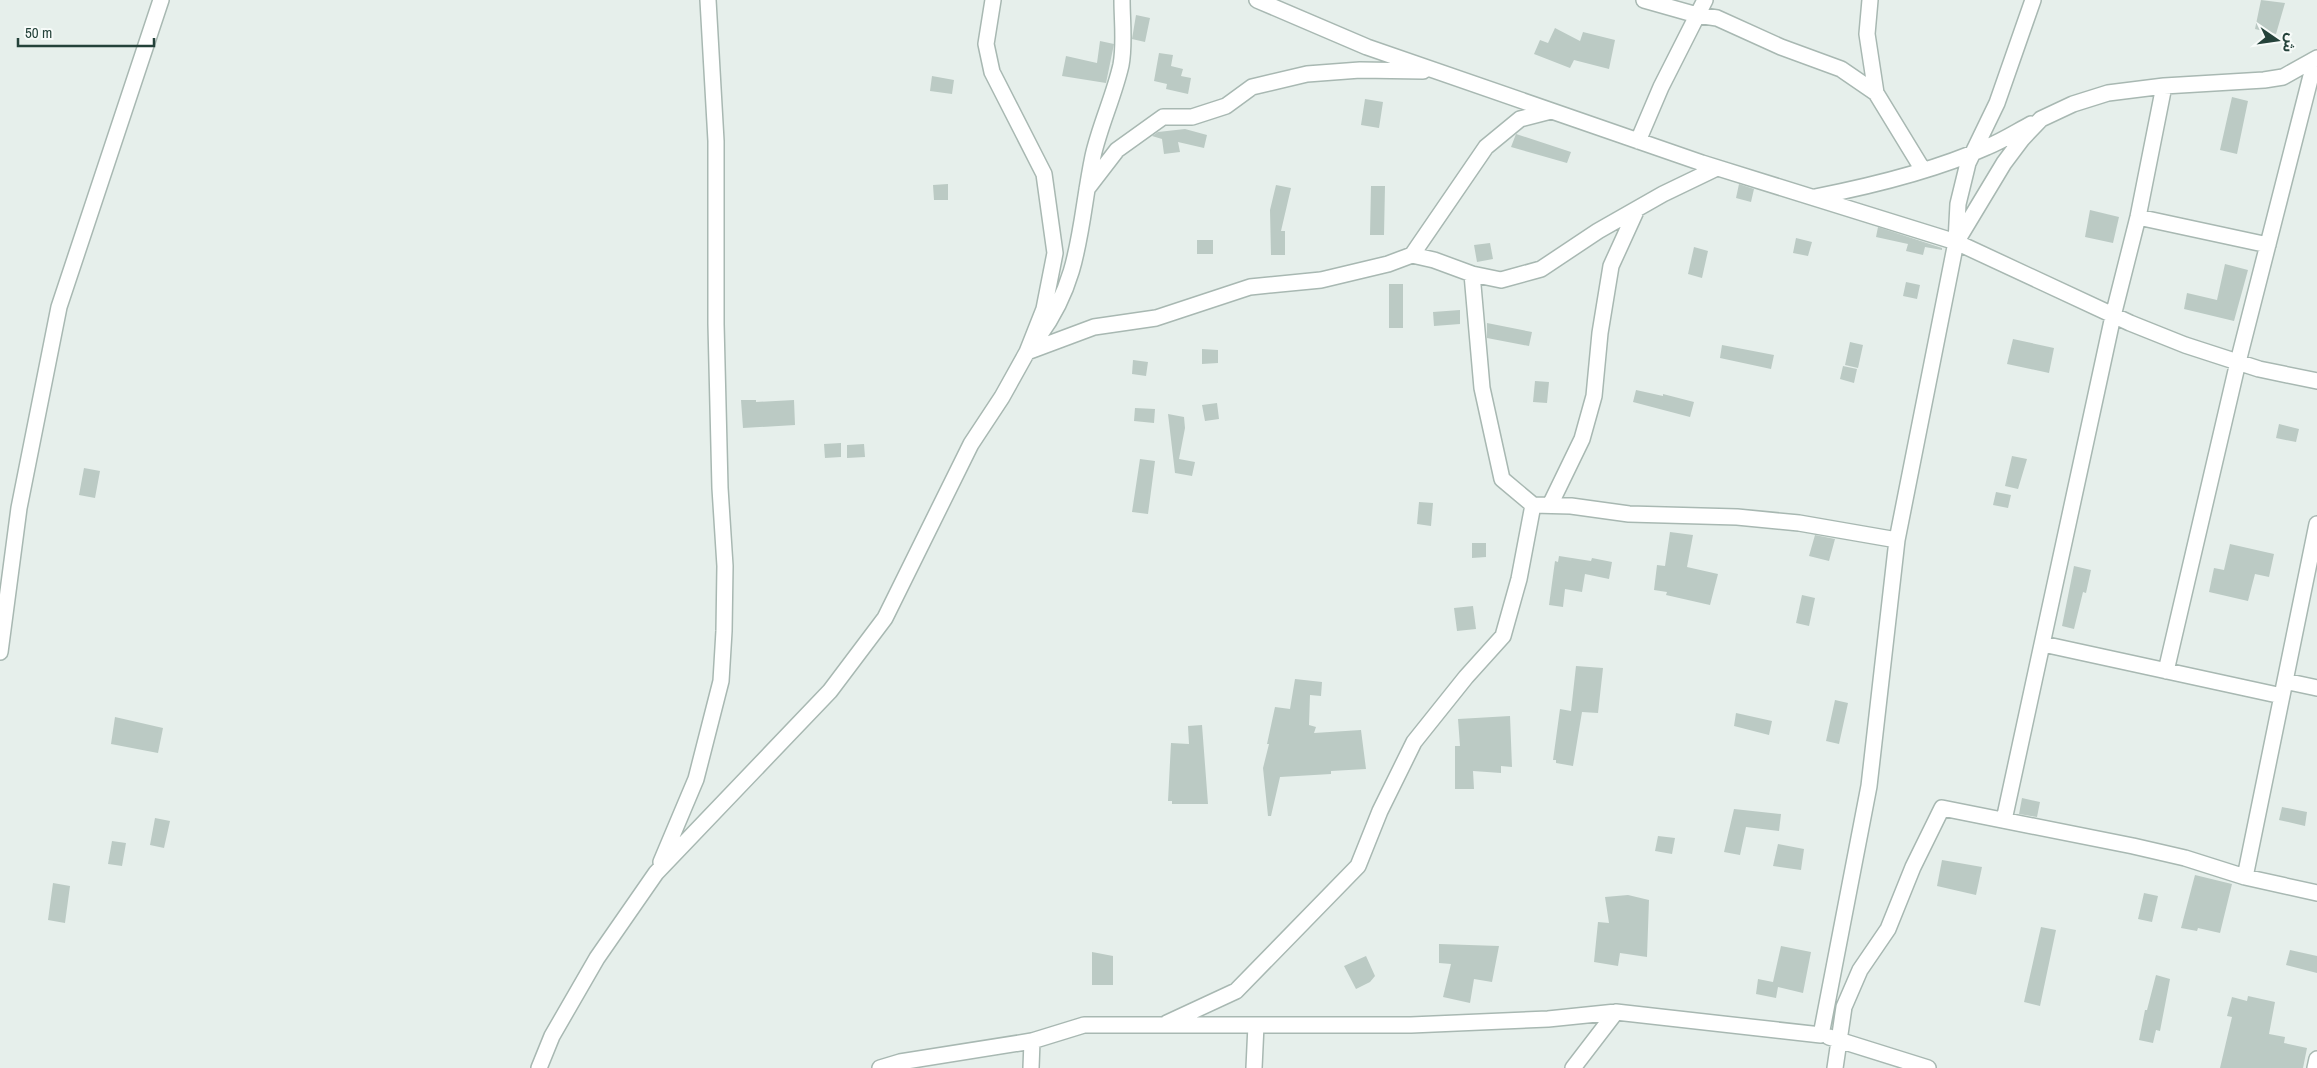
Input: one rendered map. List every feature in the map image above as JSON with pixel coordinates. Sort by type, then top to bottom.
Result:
[{"type":"street","points":[[0,652],[19,508],[59,307],[161,0]]},
{"type":"street","points":[[656,873],[696,780],[721,682],[725,566],[720,488],[716,333],[716,142],[708,0]]},
{"type":"street","points":[[539,1068],[552,1036],[597,958],[656,873],[830,691],[885,618],[972,444],[1002,398],[1027,352],[1044,309],[1055,253],[1044,174],[992,72],[986,44],[993,0]]},
{"type":"street","points":[[1027,352],[1054,316],[1071,275],[1082,230],[1093,154],[1121,62],[1122,0]]},
{"type":"street","points":[[1257,0],[1367,47],[1437,72],[1717,168],[1956,242],[2114,316],[2185,345],[2259,369],[2317,381]]},
{"type":"street","points":[[1644,0],[1697,15],[1717,18],[1781,47],[1841,69],[1876,93]]},
{"type":"street","points":[[1638,141],[1661,87],[1705,0]]},
{"type":"street","points":[[1870,0],[1867,34],[1876,93],[1923,170]]},
{"type":"street","points":[[1822,1035],[1869,786],[1897,540],[1956,242],[1958,204],[1968,163],[1997,102],[2033,0]]},
{"type":"street","points":[[1812,198],[1861,188],[1972,153],[2073,104],[2108,93],[2164,86],[2264,80],[2283,77],[2316,59]]},
{"type":"street","points":[[2166,671],[2238,362],[2316,59]]},
{"type":"street","points":[[1087,190],[1117,150],[1163,117],[1192,117],[1226,106],[1252,87],[1307,74],[1360,70],[1437,72]]},
{"type":"street","points":[[2004,820],[2114,316],[2138,217],[2164,86]]},
{"type":"street","points":[[1412,255],[1486,147],[1520,119],[1551,111]]},
{"type":"street","points":[[1956,242],[2004,163],[2022,139],[2041,119]]},
{"type":"street","points":[[1027,352],[1094,327],[1156,318],[1250,287],[1320,280],[1388,264],[1412,255],[1434,260],[1472,274],[1501,280],[1541,269],[1598,231],[1717,168]]},
{"type":"street","points":[[1550,505],[1582,439],[1594,396],[1600,333],[1611,266],[1637,209]]},
{"type":"street","points":[[2138,217],[2268,245]]},
{"type":"street","points":[[1472,274],[1482,388],[1502,479],[1533,505],[1550,505],[1629,514],[1737,517],[1799,524],[1897,540]]},
{"type":"street","points":[[1163,1025],[1236,991],[1358,866],[1380,811],[1414,742],[1466,677],[1503,636],[1519,579],[1533,505]]},
{"type":"street","points":[[2245,877],[2317,524]]},
{"type":"street","points":[[2043,644],[2166,671],[2283,689],[2317,688]]},
{"type":"street","points":[[1835,1068],[1844,1007],[1860,970],[1888,929],[1913,868],[1942,808],[2185,858],[2245,877],[2317,892]]},
{"type":"street","points":[[1573,1068],[1616,1012]]},
{"type":"street","points":[[880,1068],[900,1062],[1032,1041],[1084,1025],[1411,1025],[1548,1019],[1616,1012],[1822,1035],[1928,1068]]},
{"type":"street","points":[[1254,1068],[1256,1025]]},
{"type":"street","points":[[1031,1068],[1032,1041]]},
{"type":"street","points":[[2315,1068],[2317,1059]]},
{"type":"building","points":[[2261,0],[2285,3],[2276,34],[2255,29]]},
{"type":"building","points":[[1136,15],[1150,18],[1145,42],[1132,39]]},
{"type":"building","points":[[1555,28],[1580,41],[1583,32],[1615,40],[1609,69],[1574,60],[1570,68],[1534,54],[1540,40],[1548,43]]},
{"type":"building","points":[[1100,41],[1114,44],[1106,83],[1062,76],[1066,56],[1097,63]]},
{"type":"building","points":[[1159,53],[1173,55],[1171,66],[1183,69],[1181,76],[1191,78],[1188,94],[1166,89],[1167,84],[1154,81]]},
{"type":"building","points":[[932,76],[954,80],[952,94],[930,91]]},
{"type":"building","points":[[2232,97],[2248,101],[2237,154],[2220,150]]},
{"type":"building","points":[[1365,99],[1383,102],[1379,128],[1361,125]]},
{"type":"building","points":[[1185,129],[1207,135],[1204,148],[1178,142],[1180,152],[1164,154],[1162,139],[1152,136],[1158,132]]},
{"type":"building","points":[[1516,134],[1571,152],[1567,163],[1511,147]]},
{"type":"building","points":[[948,184],[948,200],[934,200],[933,185]]},
{"type":"building","points":[[1739,184],[1754,189],[1751,202],[1736,198]]},
{"type":"building","points":[[1276,185],[1291,188],[1281,231],[1285,231],[1285,255],[1271,255],[1270,210]]},
{"type":"building","points":[[1371,186],[1385,186],[1384,235],[1370,235]]},
{"type":"building","points":[[2090,210],[2119,217],[2113,243],[2085,237]]},
{"type":"building","points":[[1878,227],[1942,248],[1942,250],[1925,247],[1923,255],[1906,251],[1908,244],[1876,237]]},
{"type":"building","points":[[1796,238],[1812,242],[1808,256],[1793,253]]},
{"type":"building","points":[[1197,240],[1213,240],[1213,254],[1197,254]]},
{"type":"building","points":[[1490,243],[1493,259],[1477,262],[1474,245]]},
{"type":"building","points":[[1694,247],[1708,251],[1702,278],[1688,274]]},
{"type":"building","points":[[2225,264],[2248,270],[2234,321],[2184,309],[2187,293],[2217,300]]},
{"type":"building","points":[[1906,282],[1920,285],[1917,299],[1903,296]]},
{"type":"building","points":[[1389,284],[1403,284],[1403,328],[1389,328]]},
{"type":"building","points":[[1460,310],[1460,324],[1434,326],[1433,312]]},
{"type":"building","points":[[1487,323],[1532,332],[1529,346],[1487,338]]},
{"type":"building","points":[[2013,339],[2054,348],[2049,373],[2007,364]]},
{"type":"building","points":[[1850,342],[1863,345],[1858,368],[1845,365]]},
{"type":"building","points":[[1722,345],[1774,355],[1771,369],[1720,358]]},
{"type":"building","points":[[1202,349],[1218,350],[1218,363],[1202,364]]},
{"type":"building","points":[[1133,360],[1148,362],[1146,376],[1132,374]]},
{"type":"building","points":[[1843,366],[1857,369],[1854,383],[1840,379]]},
{"type":"building","points":[[1535,381],[1549,382],[1547,403],[1533,402]]},
{"type":"building","points":[[1636,390],[1663,396],[1663,394],[1694,402],[1690,417],[1633,402]]},
{"type":"building","points":[[741,400],[756,400],[756,402],[794,400],[795,425],[743,428]]},
{"type":"building","points":[[1217,403],[1219,419],[1205,421],[1202,405]]},
{"type":"building","points":[[1135,408],[1155,409],[1154,423],[1134,421]]},
{"type":"building","points":[[1168,414],[1184,417],[1185,428],[1179,459],[1195,462],[1192,476],[1175,473]]},
{"type":"building","points":[[2279,424],[2299,429],[2296,442],[2276,438]]},
{"type":"building","points":[[841,443],[841,457],[825,458],[824,444]]},
{"type":"building","points":[[864,444],[865,457],[847,458],[847,445]]},
{"type":"building","points":[[2012,456],[2027,459],[2018,489],[2005,486]]},
{"type":"building","points":[[1140,459],[1155,461],[1148,514],[1132,512]]},
{"type":"building","points":[[84,468],[100,471],[95,498],[79,495]]},
{"type":"building","points":[[1996,492],[2011,495],[2008,508],[1993,505]]},
{"type":"building","points":[[1419,502],[1433,503],[1431,526],[1417,524]]},
{"type":"building","points":[[1670,532],[1693,535],[1687,567],[1718,574],[1710,605],[1666,595],[1667,592],[1654,590],[1657,565],[1665,566]]},
{"type":"building","points":[[1815,535],[1835,539],[1829,561],[1809,556]]},
{"type":"building","points":[[1472,543],[1486,543],[1486,557],[1472,558]]},
{"type":"building","points":[[2230,544],[2274,554],[2269,577],[2255,574],[2248,601],[2209,592],[2214,568],[2224,570]]},
{"type":"building","points":[[1559,556],[1591,561],[1592,558],[1612,562],[1609,579],[1585,574],[1582,592],[1565,589],[1563,607],[1549,605],[1555,561],[1558,562]]},
{"type":"building","points":[[2074,566],[2091,570],[2086,593],[2083,592],[2074,629],[2062,626]]},
{"type":"building","points":[[1802,595],[1815,598],[1809,626],[1796,623]]},
{"type":"building","points":[[1473,606],[1476,629],[1457,631],[1454,608]]},
{"type":"building","points":[[1576,666],[1603,668],[1598,713],[1582,712],[1573,766],[1556,763],[1556,760],[1553,760],[1560,709],[1571,711]]},
{"type":"building","points":[[1295,679],[1322,682],[1321,696],[1310,695],[1309,725],[1316,727],[1314,733],[1361,730],[1366,769],[1331,771],[1331,774],[1280,777],[1271,816],[1268,816],[1263,768],[1269,744],[1267,744],[1275,707],[1290,709]]},
{"type":"building","points":[[1835,700],[1848,703],[1839,744],[1826,741]]},
{"type":"building","points":[[1736,713],[1772,721],[1769,735],[1734,726]]},
{"type":"building","points":[[1510,716],[1512,767],[1501,766],[1501,773],[1473,771],[1474,789],[1455,789],[1455,746],[1460,746],[1458,719]]},
{"type":"building","points":[[115,717],[163,728],[158,753],[111,744]]},
{"type":"building","points":[[1202,725],[1208,804],[1172,804],[1172,801],[1168,801],[1171,743],[1189,744],[1188,726]]},
{"type":"building","points":[[2022,798],[2040,802],[2037,817],[2019,814]]},
{"type":"building","points":[[2282,807],[2307,812],[2305,826],[2279,820]]},
{"type":"building","points":[[1734,809],[1781,814],[1779,831],[1746,827],[1740,855],[1724,852]]},
{"type":"building","points":[[155,818],[170,821],[164,848],[150,845]]},
{"type":"building","points":[[1658,836],[1675,838],[1672,854],[1655,851]]},
{"type":"building","points":[[112,841],[126,843],[122,866],[108,864]]},
{"type":"building","points":[[1778,844],[1804,849],[1801,870],[1773,866]]},
{"type":"building","points":[[1942,860],[1982,867],[1976,895],[1937,886]]},
{"type":"building","points":[[2195,875],[2232,884],[2220,933],[2198,928],[2197,931],[2181,928]]},
{"type":"building","points":[[53,883],[70,886],[65,923],[48,920]]},
{"type":"building","points":[[2144,893],[2158,896],[2152,922],[2138,919]]},
{"type":"building","points":[[1628,895],[1649,900],[1647,957],[1620,953],[1618,966],[1594,962],[1598,922],[1609,923],[1605,897]]},
{"type":"building","points":[[2041,927],[2056,930],[2040,1006],[2024,1002]]},
{"type":"building","points":[[1439,944],[1499,946],[1492,982],[1474,979],[1470,1003],[1443,997],[1451,964],[1439,963]]},
{"type":"building","points":[[1781,946],[1811,952],[1803,993],[1778,987],[1776,998],[1756,994],[1758,979],[1773,982]]},
{"type":"building","points":[[2290,950],[2317,956],[2317,973],[2286,965]]},
{"type":"building","points":[[1092,952],[1113,956],[1113,985],[1092,985]]},
{"type":"building","points":[[1366,956],[1375,976],[1370,982],[1356,989],[1344,966]]},
{"type":"building","points":[[2156,975],[2170,979],[2160,1031],[2156,1030],[2153,1043],[2139,1040],[2145,1010],[2147,1010]]},
{"type":"building","points":[[2248,996],[2275,1002],[2269,1034],[2285,1037],[2284,1043],[2307,1048],[2303,1068],[2220,1068],[2232,1017],[2227,1016],[2232,997],[2247,1001]]}]
